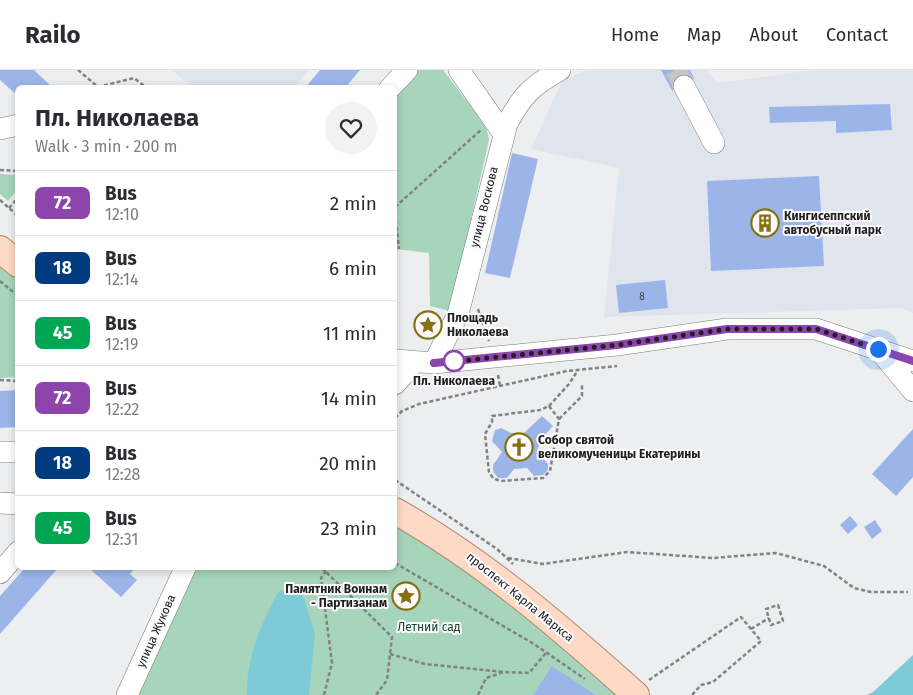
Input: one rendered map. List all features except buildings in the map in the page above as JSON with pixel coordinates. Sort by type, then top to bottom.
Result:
[{"type":"main road","points":[[0,239],[15,252]]},
{"type":"main road","points":[[0,249],[15,262]]},
{"type":"main road","name":"проспект Карла Маркса","points":[[397,511],[464,552],[640,689]]},
{"type":"street","points":[[393,85],[407,70]]},
{"type":"street","points":[[458,70],[498,126]]},
{"type":"street","name":"улица Воскова","points":[[397,381],[409,363],[458,314],[498,126],[516,107],[528,77],[560,70]]},
{"type":"street","points":[[684,86],[714,143]]},
{"type":"street","points":[[0,130],[15,126]]},
{"type":"street","points":[[409,363],[617,345],[727,329],[816,329],[913,361]]},
{"type":"street","points":[[878,349],[913,392]]},
{"type":"street","points":[[0,452],[15,452]]},
{"type":"street","points":[[0,504],[15,504]]},
{"type":"street","points":[[0,572],[15,555]]},
{"type":"street","name":"улица Жукова","points":[[127,695],[184,570]]},
{"type":"path","points":[[78,70],[97,85]]},
{"type":"path","points":[[102,85],[134,78],[143,85]]},
{"type":"path","points":[[397,205],[498,126]]},
{"type":"path","points":[[0,170],[15,171]]},
{"type":"path","points":[[0,200],[15,213]]},
{"type":"path","points":[[9,208],[15,201]]},
{"type":"path","points":[[397,232],[399,249]]},
{"type":"path","points":[[0,281],[15,294]]},
{"type":"path","points":[[397,416],[402,411],[419,404],[578,370],[617,366]]},
{"type":"path","points":[[578,370],[569,384],[549,406],[540,410],[492,416],[492,422],[485,434],[489,472],[493,478],[500,481],[543,478],[550,471],[559,419],[582,396],[582,384]]},
{"type":"path","points":[[0,380],[15,381]]},
{"type":"path","points":[[549,406],[559,419]]},
{"type":"path","points":[[508,558],[543,564],[628,552],[713,558],[776,553],[824,566],[854,588],[871,592],[908,592]]},
{"type":"path","points":[[397,563],[546,653],[585,679]]},
{"type":"path","points":[[324,695],[332,663],[321,578],[326,571],[392,637],[387,680],[376,695]]},
{"type":"path","points":[[778,604],[783,621],[771,625],[769,618],[766,608],[778,604]]},
{"type":"path","points":[[640,689],[741,618],[761,641],[713,682],[701,685],[692,695]]},
{"type":"path","points":[[750,628],[769,618]]},
{"type":"path","points":[[390,653],[425,664],[529,673],[546,653]]},
{"type":"path","points":[[478,695],[486,678],[504,672]]},
{"type":"shaded area","points":[[172,70],[309,70],[296,85],[190,85]]},
{"type":"shaded area","points":[[587,70],[706,70],[718,83],[813,70],[913,70],[913,313],[901,308],[604,317],[619,168],[531,149],[562,81]]},
{"type":"green space","points":[[407,70],[443,70],[486,126],[489,140],[450,311],[430,306],[429,253],[397,249],[397,85]]},
{"type":"green space","points":[[0,174],[15,175],[15,192],[8,201],[0,194]]},
{"type":"green space","points":[[0,263],[15,277],[15,377],[0,378]]},
{"type":"green space","name":"Летний сад","points":[[397,517],[635,695],[126,695],[184,570],[397,570]]},
{"type":"water","points":[[279,591],[302,594],[315,633],[309,695],[247,695],[249,668],[256,641]]},
{"type":"water","points":[[913,655],[913,695],[867,695],[873,692]]},
{"type":"tunnel","points":[[676,70],[684,86]]},
{"type":"bus line","name":"72","points":[[434,363],[617,345],[727,329],[816,329],[913,361]]},
{"type":"place","name":"Кингисеппский автобусный парк","points":[[765,223]]},
{"type":"place","name":"Площадь Николаева","points":[[428,325]]},
{"type":"place","name":"Пл. Николаева","points":[[454,361]]},
{"type":"place","name":"Собор святой великомученицы Екатерины","points":[[519,447]]},
{"type":"place","name":"Памятник Воинам - Партизанам","points":[[406,596]]},
{"type":"route","points":[[454,361],[448,362],[617,345],[727,329],[816,329],[878,349]]}]
